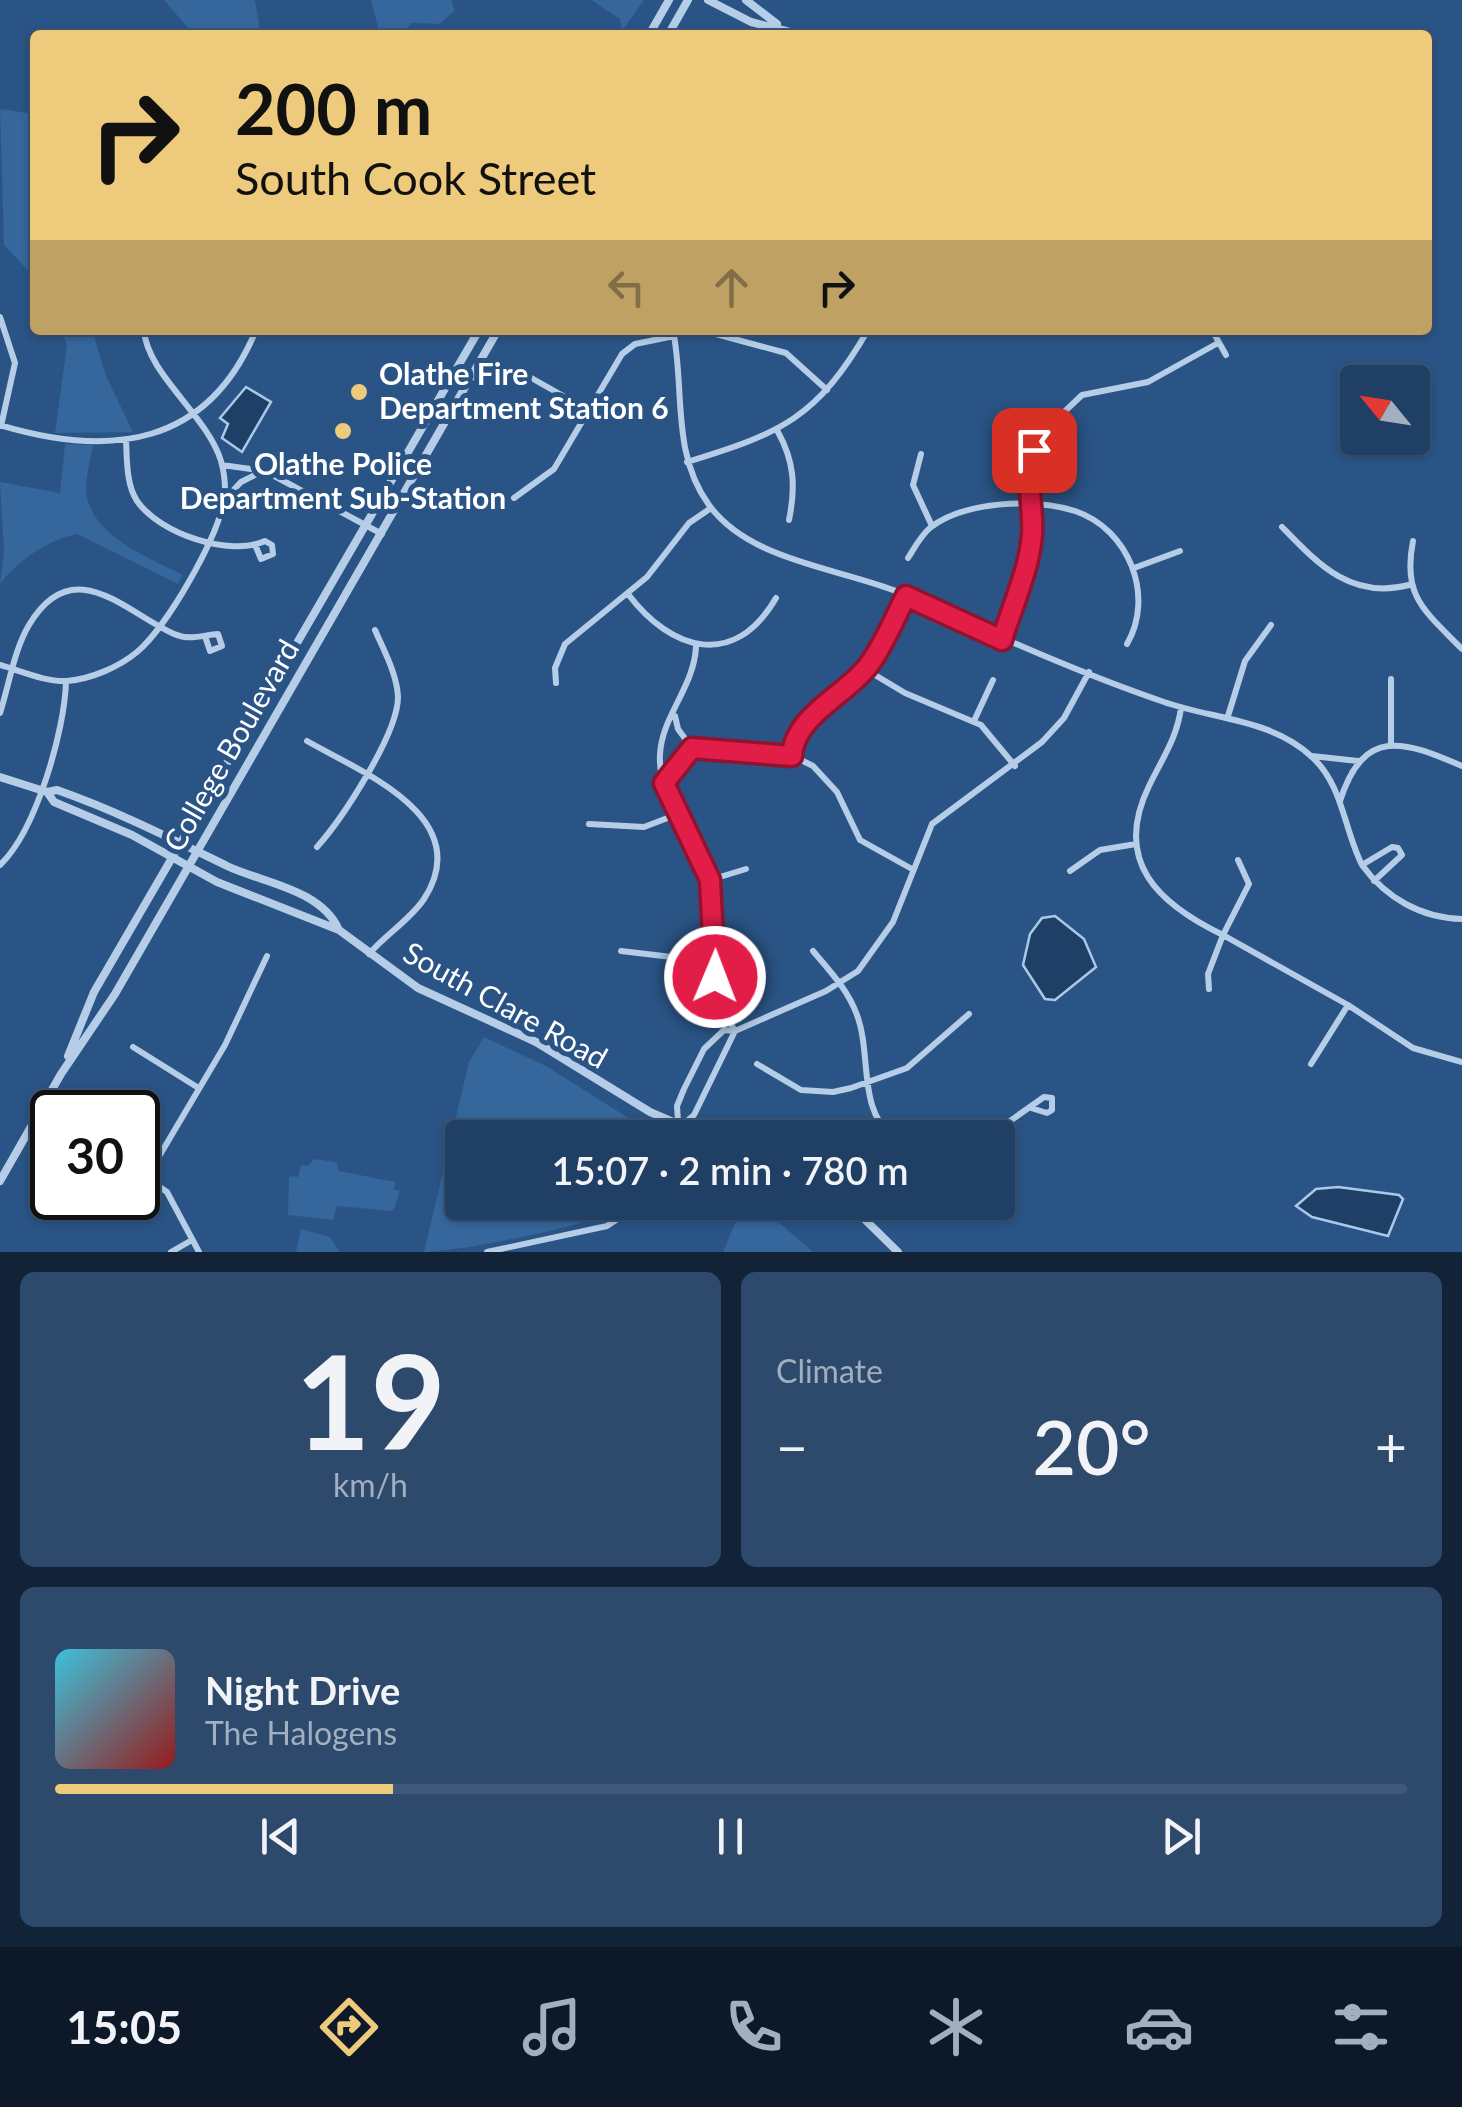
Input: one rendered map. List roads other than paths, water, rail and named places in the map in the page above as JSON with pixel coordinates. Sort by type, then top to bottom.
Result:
[{"type":"street","points":[[652,30],[669,0]]},
{"type":"street","points":[[671,30],[688,0]]},
{"type":"street","points":[[708,0],[751,22],[789,30]]},
{"type":"street","points":[[746,0],[781,27]]},
{"type":"street","points":[[0,318],[15,363],[0,425],[65,438],[126,439],[178,427],[225,386],[253,335]]},
{"type":"street","points":[[146,335],[156,362],[195,414],[222,465],[224,500]]},
{"type":"street","name":"College Boulevard","points":[[61,1074],[94,992],[184,843],[475,335]]},
{"type":"street","name":"College Boulevard","points":[[0,1181],[61,1074],[114,994],[495,335]]},
{"type":"street","points":[[514,498],[545,480],[622,354],[636,344],[666,335]]},
{"type":"street","points":[[673,335],[687,462],[711,508],[734,530],[764,548],[906,596],[1002,640],[1181,708],[1228,716],[1312,756],[1358,761]]},
{"type":"street","points":[[720,335],[786,353],[828,390]]},
{"type":"street","points":[[687,462],[778,432],[828,390],[865,335]]},
{"type":"street","points":[[1214,335],[1226,355]]},
{"type":"street","points":[[1002,640],[1028,559],[1028,473],[1042,433],[1071,403],[1092,390],[1148,382],[1218,343]]},
{"type":"street","points":[[518,371],[588,410]]},
{"type":"street","points":[[778,432],[791,455],[794,472],[789,520]]},
{"type":"street","points":[[126,439],[130,484],[138,502],[207,544],[256,547]]},
{"type":"street","points":[[921,454],[913,485],[932,526]]},
{"type":"street","points":[[222,465],[265,471],[382,534]]},
{"type":"street","points":[[0,665],[66,681],[108,670],[138,651],[160,625],[207,544],[224,500],[240,482],[265,471]]},
{"type":"street","points":[[908,558],[932,526],[970,510],[1031,505],[1078,512],[1099,524],[1122,547],[1134,568],[1139,603],[1136,628],[1127,644]]},
{"type":"street","points":[[556,683],[555,668],[566,644],[628,594],[689,523],[711,508]]},
{"type":"street","points":[[1282,526],[1318,564],[1346,582],[1378,588],[1408,585]]},
{"type":"street","points":[[1413,541],[1408,585],[1425,610],[1462,649]]},
{"type":"street","points":[[1134,568],[1180,551]]},
{"type":"street","points":[[0,714],[26,628],[37,613],[60,596],[80,588],[110,595],[182,636],[206,639]]},
{"type":"street","points":[[628,594],[654,625],[696,647],[712,645],[748,630],[776,598]]},
{"type":"street","points":[[792,756],[797,738],[808,722],[866,669],[906,596]]},
{"type":"street","points":[[1228,716],[1245,661],[1271,626]]},
{"type":"street","points":[[317,847],[391,726],[398,703],[393,673],[375,630]]},
{"type":"street","points":[[696,647],[692,679],[660,746],[664,783],[710,880],[716,996],[735,1031]]},
{"type":"street","points":[[866,669],[905,693],[974,721],[993,735],[1015,766]]},
{"type":"street","points":[[678,1120],[677,1106],[700,1055],[714,1036],[724,1030],[735,1031],[858,970],[884,940],[924,838],[944,810],[1015,766],[1064,718],[1089,672]]},
{"type":"street","points":[[1390,679],[1391,742]]},
{"type":"street","points":[[974,721],[993,680]]},
{"type":"street","points":[[0,864],[25,831],[43,791],[57,740],[66,681]]},
{"type":"street","points":[[1181,708],[1173,743],[1144,798],[1136,844],[1160,896],[1172,907],[1348,1006],[1413,1048],[1462,1062]]},
{"type":"street","points":[[675,715],[678,729],[692,748],[792,756],[828,780],[860,840],[912,869]]},
{"type":"street","points":[[307,741],[407,800],[424,818],[435,853],[432,884],[419,906],[369,954]]},
{"type":"street","points":[[1340,801],[1358,761],[1391,742],[1430,749],[1462,766]]},
{"type":"street","points":[[664,783],[692,748]]},
{"type":"street","points":[[1312,756],[1340,801],[1362,866],[1374,881],[1414,909],[1462,919]]},
{"type":"street","points":[[0,777],[43,791]]},
{"type":"street","name":"South Clare Road","points":[[43,791],[57,790],[132,817],[296,891],[335,921],[339,930]]},
{"type":"street","name":"South Clare Road","points":[[43,791],[54,802],[188,866],[339,930],[418,988],[536,1042],[668,1120]]},
{"type":"street","points":[[590,824],[644,827],[678,814]]},
{"type":"street","points":[[1070,871],[1100,850],[1136,844]]},
{"type":"street","points":[[1362,866],[1392,846],[1398,848],[1402,855],[1397,863],[1374,881]]},
{"type":"street","points":[[1209,989],[1208,974],[1249,884],[1238,860]]},
{"type":"street","points":[[710,880],[746,869]]},
{"type":"street","points":[[622,951],[677,961],[714,962]]},
{"type":"street","points":[[813,951],[840,982],[860,1024],[872,1108],[881,1120]]},
{"type":"street","points":[[160,1153],[226,1045],[267,956]]},
{"type":"street","points":[[1311,1064],[1348,1006]]},
{"type":"street","points":[[757,1064],[801,1090],[834,1092],[914,1063],[969,1014]]},
{"type":"street","points":[[687,1120],[694,1115],[735,1031]]},
{"type":"street","points":[[134,1047],[197,1087]]},
{"type":"street","points":[[1007,1120],[1031,1108]]},
{"type":"street","points":[[160,1185],[168,1192],[199,1252]]},
{"type":"street","points":[[488,1252],[512,1250],[607,1226],[616,1220]]},
{"type":"street","points":[[865,1220],[898,1252]]},
{"type":"street","points":[[170,1252],[192,1240]]},
{"type":"place","name":"Olathe Fire Department Station 6","points":[[359,392]]},
{"type":"place","name":"Olathe Police Department Sub-Station","points":[[343,431]]}]
